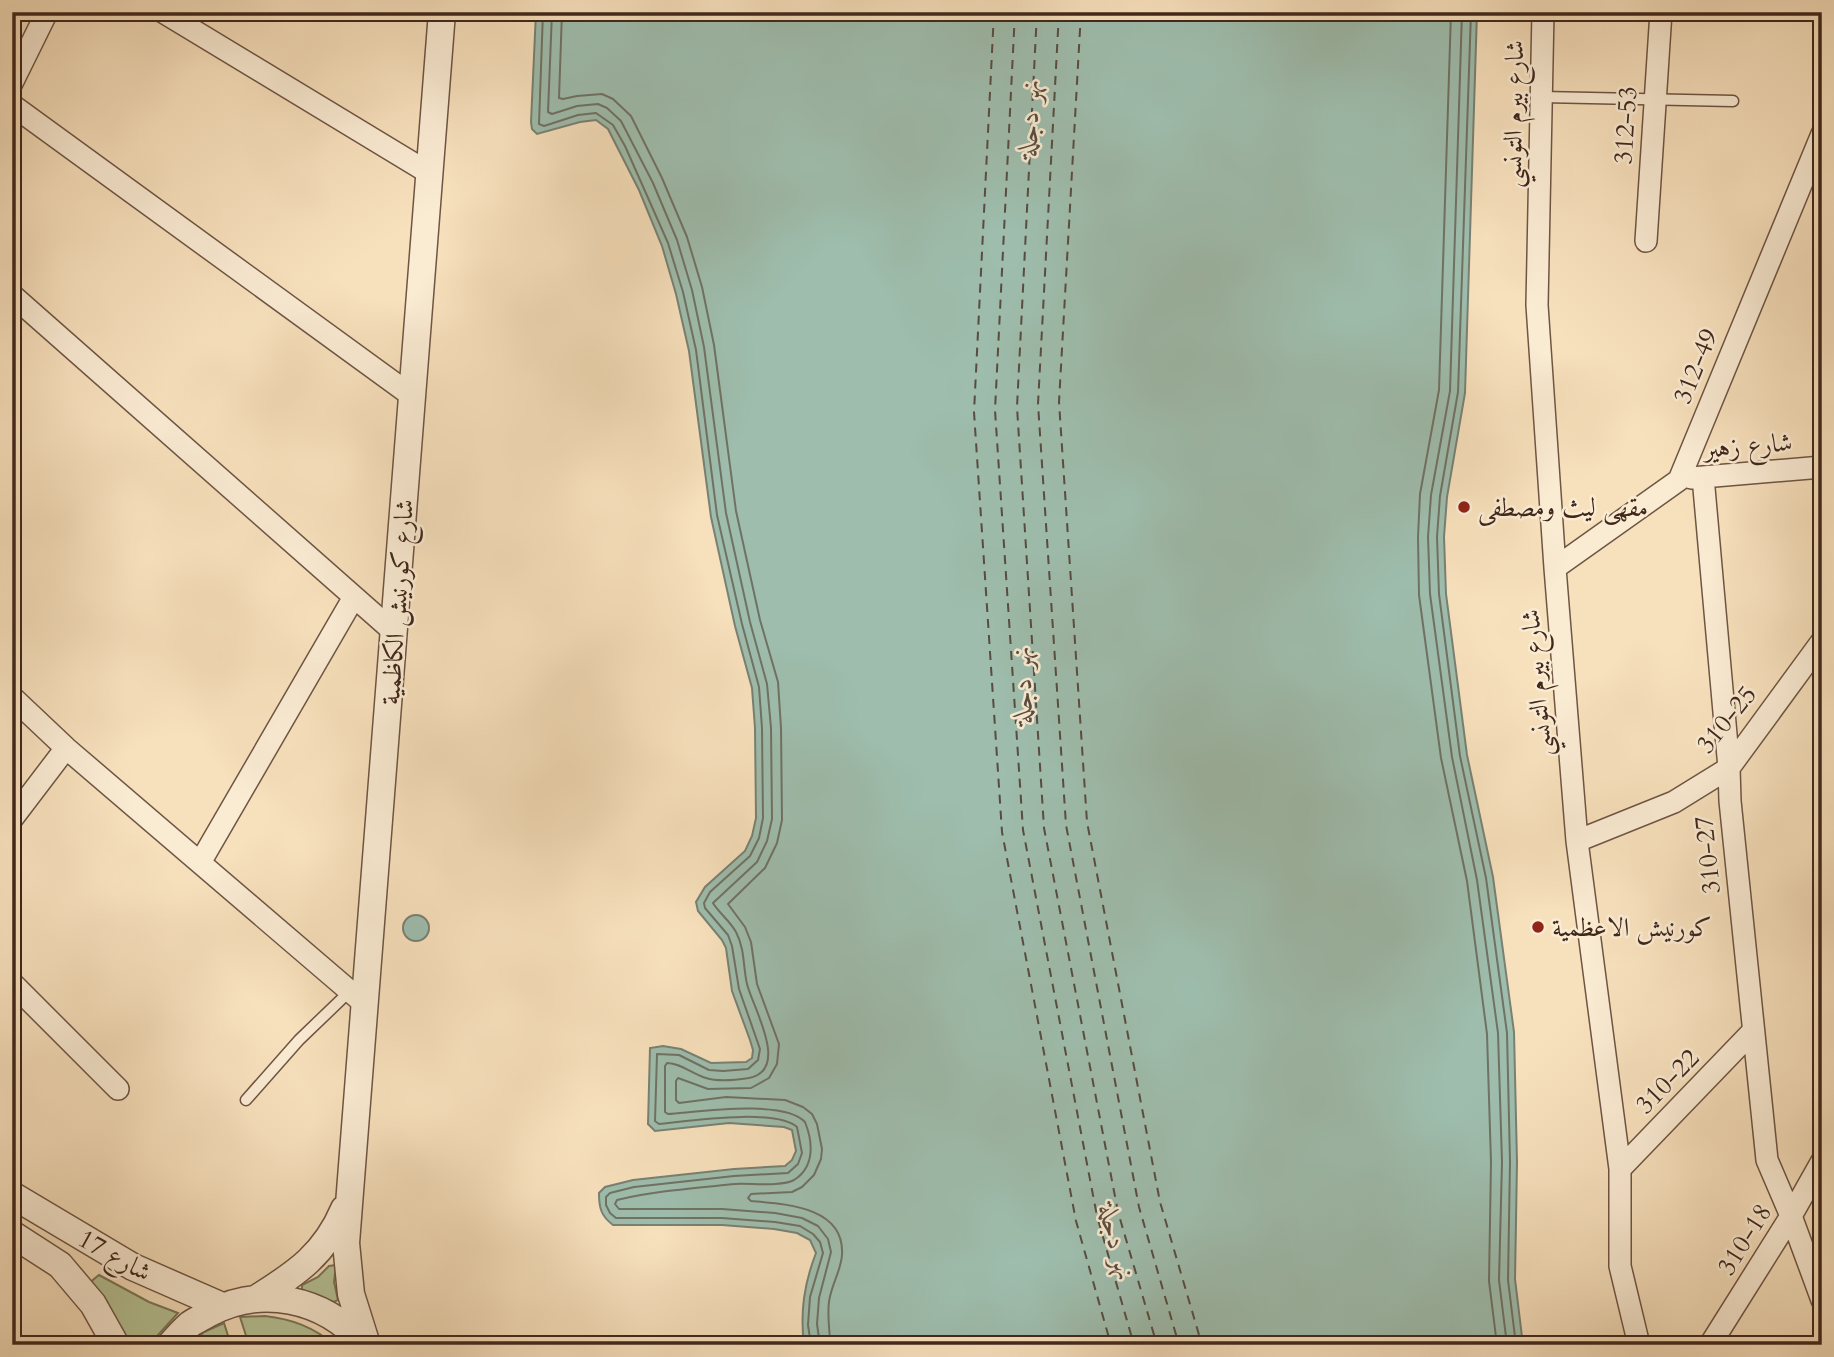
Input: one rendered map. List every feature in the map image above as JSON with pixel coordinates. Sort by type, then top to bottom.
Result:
[{"type":"street","points":[[12,83],[47,12]]},
{"type":"street","points":[[163,12],[429,173]]},
{"type":"street","name":"شارع كورنيش الكاظمية","points":[[366,1345],[351,1294],[346,1242],[352,1191],[358,998],[394,632],[442,12]]},
{"type":"street","name":"شارع بيرم التونسي","points":[[1543,12],[1537,305],[1555,568],[1577,841],[1620,1169],[1620,1266],[1639,1345]]},
{"type":"street","name":"312-53","points":[[1646,241],[1661,12]]},
{"type":"street","points":[[12,105],[412,396]]},
{"type":"street","name":"312-49","points":[[1679,480],[1822,134]]},
{"type":"street","points":[[12,295],[394,632]]},
{"type":"street","name":"شارع زهير","points":[[1679,480],[1822,467]]},
{"type":"street","name":"310-27","points":[[1703,477],[1730,801],[1767,1160],[1822,1300]]},
{"type":"street","points":[[1555,568],[1679,480]]},
{"type":"street","points":[[201,862],[354,597]]},
{"type":"street","name":"310-25","points":[[1577,841],[1674,802],[1729,768],[1822,641]]},
{"type":"street","points":[[12,697],[66,748],[358,998]]},
{"type":"street","points":[[12,819],[66,748]]},
{"type":"street","points":[[12,983],[118,1089]]},
{"type":"street","name":"310-22","points":[[1620,1169],[1754,1031]]},
{"type":"street","name":"310-18","points":[[1710,1345],[1791,1216],[1822,1161]]},
{"type":"street","name":"شارع كورنيش الكاظمية","points":[[257,1298],[295,1275],[320,1251],[339,1222],[352,1191]]},
{"type":"street","name":"شارع 17","points":[[12,1195],[132,1268],[222,1306]]},
{"type":"street","name":"شارع 17","points":[[12,1234],[60,1265],[93,1304],[116,1345]]},
{"type":"street","points":[[170,1345],[191,1324],[222,1306],[257,1298],[288,1300],[318,1309],[337,1319],[366,1345]]},
{"type":"lane","points":[[1542,97],[1733,101]]},
{"type":"lane","points":[[246,1100],[299,1040],[358,998]]},
{"type":"green space","points":[[336,1265],[334,1282],[338,1300],[334,1302],[302,1290],[302,1285],[318,1277],[329,1266]]},
{"type":"green space","points":[[99,1275],[149,1302],[178,1313],[149,1345],[129,1345],[88,1284]]},
{"type":"green space","points":[[265,1316],[302,1325],[335,1345],[249,1345],[240,1317]]},
{"type":"green space","points":[[224,1323],[231,1345],[189,1345],[204,1332]]},
{"type":"water","name":"نهر دجلة","points":[[536,12],[1477,12],[1465,393],[1447,497],[1444,537],[1446,594],[1467,755],[1493,877],[1514,1032],[1517,1162],[1515,1279],[1523,1345],[804,1345],[804,1298],[816,1253],[810,1240],[797,1233],[774,1229],[722,1225],[613,1225],[606,1218],[599,1198],[599,1193],[605,1187],[633,1180],[785,1166],[796,1151],[792,1130],[784,1127],[729,1123],[655,1131],[648,1124],[650,1048],[663,1046],[681,1049],[711,1063],[746,1062],[752,1058],[753,1050],[732,991],[726,948],[698,911],[696,902],[705,887],[745,851],[752,836],[756,818],[752,688],[711,517],[689,351],[662,246],[639,190],[608,129],[596,120],[537,134],[532,129]]},
{"type":"water","points":[[416,915],[425,919],[429,928],[425,937],[416,941],[407,937],[403,928],[407,919]]},
{"type":"ferry route","points":[[994,12],[974,412],[1002,832],[1076,1221],[1111,1345]]},
{"type":"ferry route","points":[[1015,12],[995,410],[1023,830],[1097,1216],[1134,1345]]},
{"type":"ferry route","points":[[1037,12],[1017,407],[1044,828],[1118,1212],[1157,1345]]},
{"type":"ferry route","points":[[1059,12],[1038,404],[1066,825],[1139,1207],[1179,1345]]},
{"type":"ferry route","points":[[1081,12],[1059,402],[1087,822],[1160,1202],[1202,1345]]},
{"type":"place","name":"مقهى ليث ومصطفى","points":[[1464,507]]},
{"type":"place","name":"كورنيش الاعظمية","points":[[1538,927]]}]
